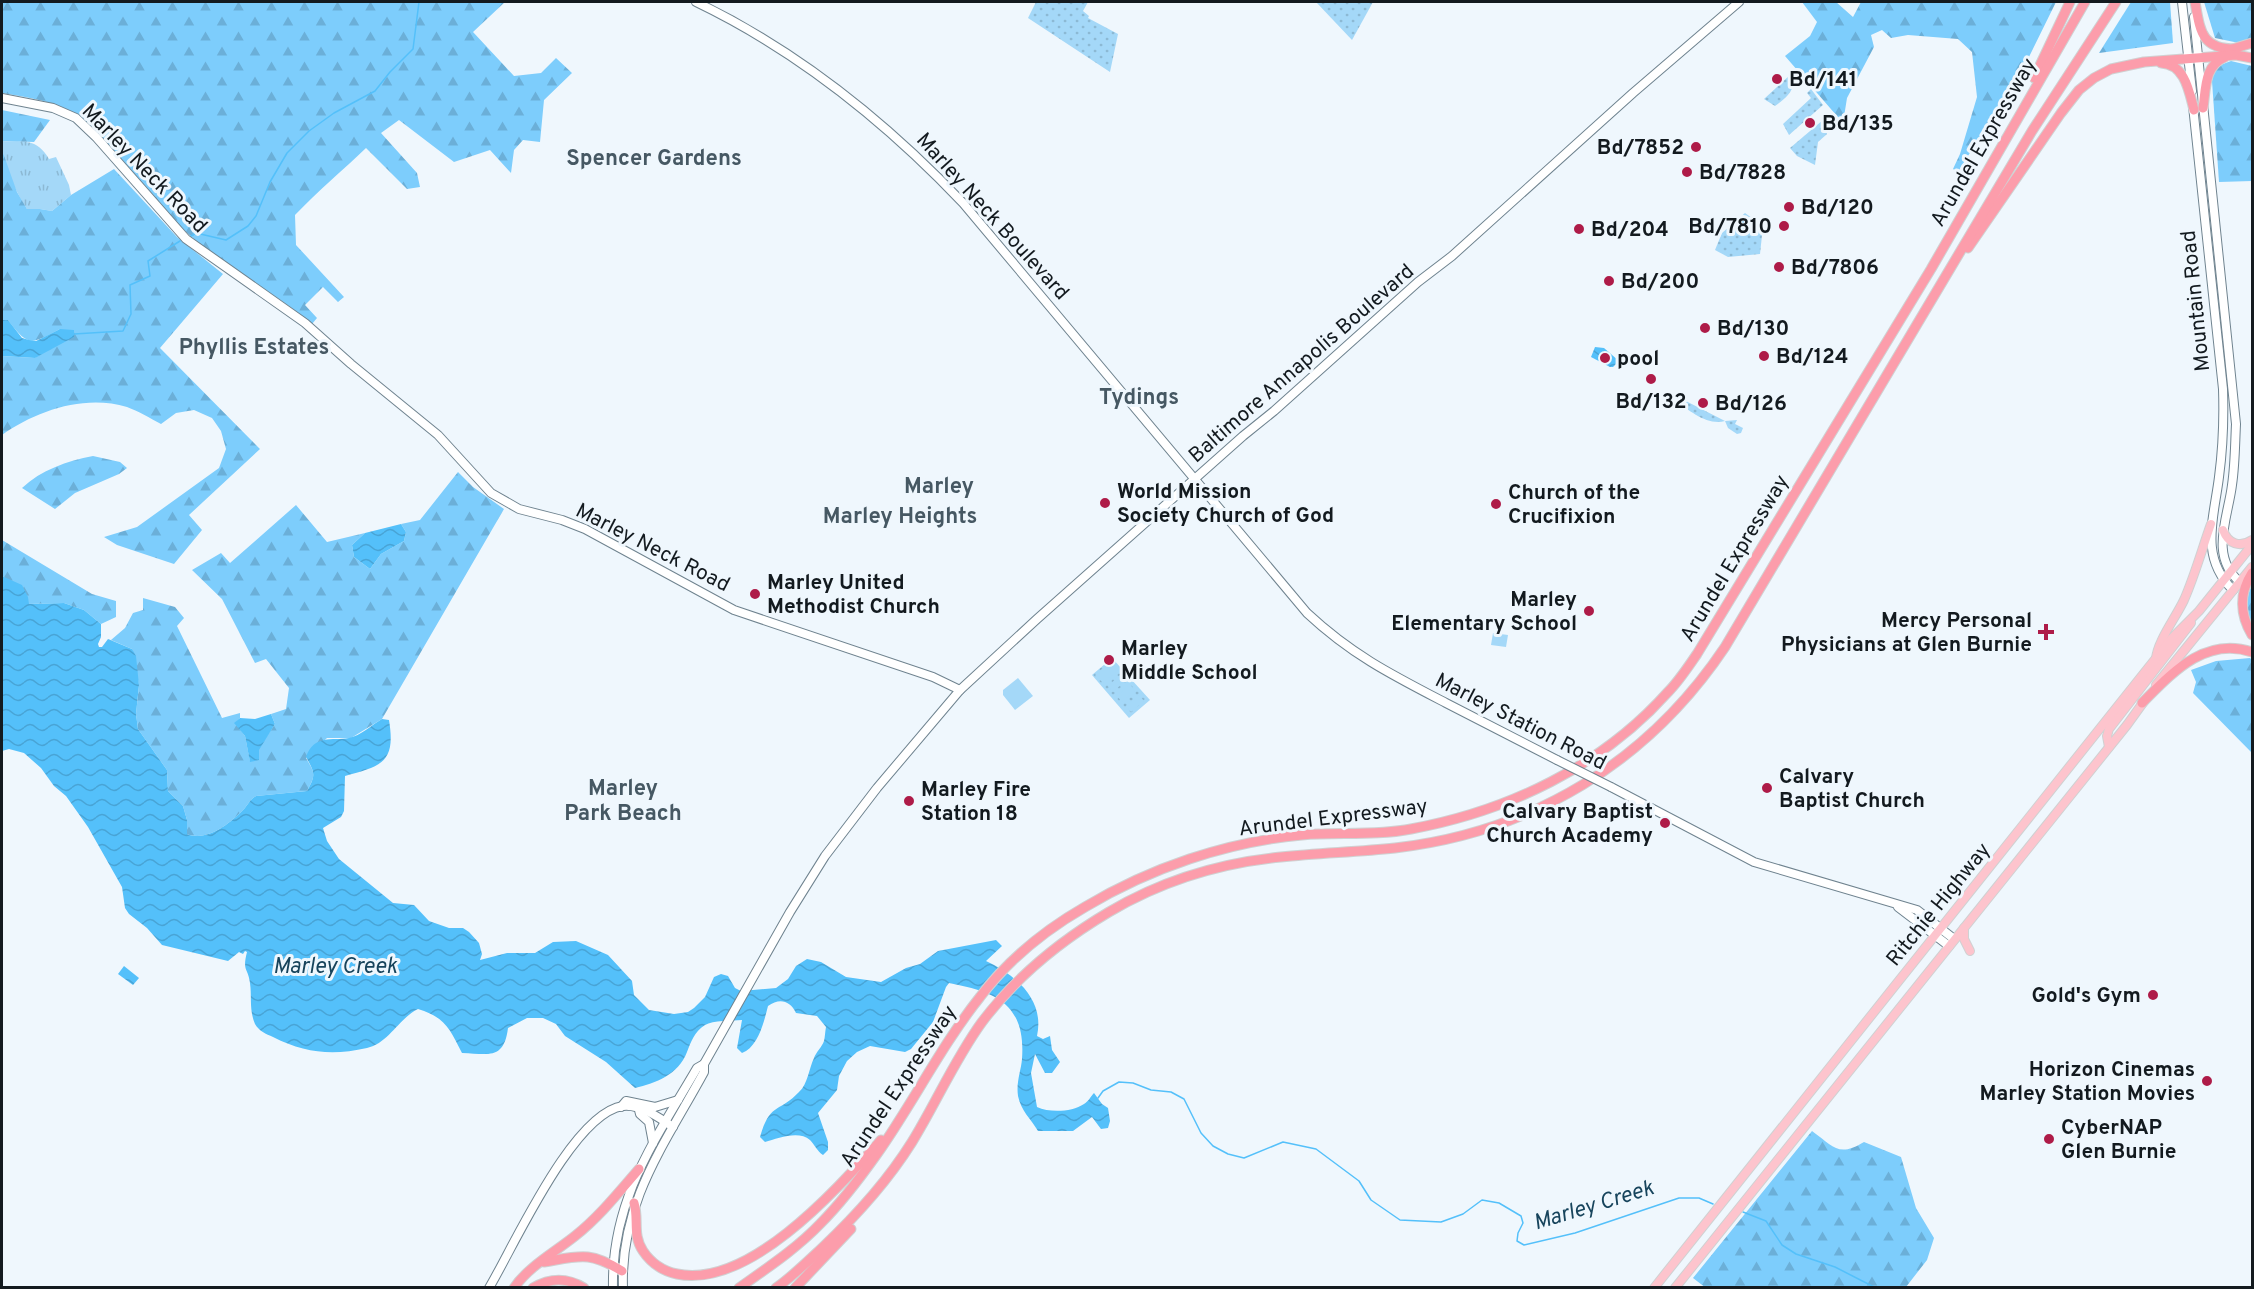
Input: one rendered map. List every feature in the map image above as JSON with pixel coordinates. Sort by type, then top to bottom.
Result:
[{"type":"highway","points":[[2005,140],[2070,2]]},
{"type":"highway","name":"Arundel Expressway","points":[[739,1287],[769,1267],[819,1225],[854,1184],[900,1119],[951,1036],[979,998],[1028,946],[1087,905],[1136,880],[1178,863],[1230,847],[1266,839],[1408,830],[1490,809],[1546,785],[1594,758],[1635,725],[1669,692],[1697,654],[1931,269],[2085,2]]},
{"type":"highway","name":"Arundel Expressway","points":[[776,1287],[843,1228],[881,1188],[912,1142],[960,1057],[993,1009],[1027,973],[1060,945],[1104,915],[1142,894],[1185,877],[1231,864],[1262,859],[1394,848],[1454,838],[1492,828],[1533,812],[1570,793],[1631,751],[1666,719],[1716,660],[2032,131],[2116,2]]},
{"type":"highway","points":[[2194,2],[2199,25],[2208,41],[2215,47],[2253,58]]},
{"type":"highway","points":[[2199,109],[2211,67],[2217,60],[2253,44]]},
{"type":"highway","points":[[1900,352],[1909,344],[1973,240],[2071,99],[2086,84],[2103,73],[2127,64],[2236,52]]},
{"type":"highway","points":[[2144,62],[2168,63],[2181,73],[2199,109]]},
{"type":"highway","points":[[2253,573],[2245,586],[2242,607],[2247,627],[2253,635]]},
{"type":"highway","points":[[2142,703],[2190,659],[2215,649],[2238,648],[2253,652]]},
{"type":"highway","points":[[634,1203],[637,1210],[635,1228],[640,1246],[660,1268],[689,1277],[718,1273],[752,1258],[799,1222],[840,1186],[900,1119]]},
{"type":"highway","points":[[514,1287],[608,1206],[639,1169]]},
{"type":"highway","points":[[795,1287],[868,1210],[869,1200]]},
{"type":"highway","points":[[541,1262],[581,1256],[596,1258],[622,1271]]},
{"type":"highway","points":[[533,1287],[546,1281],[560,1279],[572,1281],[584,1287]]},
{"type":"main road","name":"Marley Neck Boulevard","points":[[696,2],[753,32],[818,73],[918,156],[963,203],[1196,478]]},
{"type":"main road","name":"Baltimore Annapolis Boulevard","points":[[613,1287],[613,1266],[620,1220],[639,1169],[652,1143],[669,1125],[704,1072],[704,1064],[804,888],[838,838],[960,690],[1360,333],[1452,256],[1633,93],[1739,2]]},
{"type":"main road","name":"Mountain Road","points":[[2182,2],[2193,55],[2236,424],[2232,486],[2223,530],[2223,553],[2230,573]]},
{"type":"main road","name":"Mountain Road","points":[[2193,55],[2194,2]]},
{"type":"main road","name":"Marley Neck Road","points":[[2,98],[53,108],[76,118],[186,239],[305,323],[438,435],[478,480],[505,502],[529,513],[562,520],[585,529],[734,610],[933,677],[960,690]]},
{"type":"main road","name":"Mountain Road","points":[[2199,109],[2223,389],[2224,424],[2219,478],[2211,524],[2212,554],[2223,581],[2233,590]]},
{"type":"main road","name":"Marley Station Road","points":[[1196,478],[1307,613],[1351,651],[1386,672],[1754,862],[1892,902],[1951,943]]},
{"type":"main road","points":[[2156,659],[2157,648],[2175,618],[2192,581],[2211,524]]},
{"type":"main road","points":[[2223,530],[2232,543],[2238,545],[2253,540]]},
{"type":"main road","name":"Ritchie Highway","points":[[1654,1287],[2156,659],[2253,545]]},
{"type":"main road","name":"Ritchie Highway","points":[[1675,1287],[2109,747],[2184,649],[2253,567]]},
{"type":"main road","points":[[2230,573],[2240,582]]},
{"type":"main road","points":[[2109,747],[2107,736],[2109,729],[2185,633],[2199,611]]},
{"type":"main road","points":[[1964,928],[1964,936],[1970,951]]},
{"type":"main road","name":"Baltimore Annapolis Boulevard","points":[[623,1287],[622,1271],[626,1239],[634,1203],[678,1100],[697,1068],[704,1064]]},
{"type":"main road","points":[[621,1107],[626,1101],[655,1107],[678,1100]]},
{"type":"main road","points":[[489,1287],[567,1153],[594,1122],[609,1111],[621,1107],[638,1108],[669,1125]]},
{"type":"main road","points":[[638,1108],[640,1114],[649,1122],[652,1143]]},
{"type":"green space","points":[[2,2],[505,2],[473,32],[514,76],[541,73],[556,58],[572,73],[544,100],[540,142],[523,140],[514,150],[511,173],[490,150],[454,162],[399,120],[381,133],[417,173],[420,187],[407,189],[366,148],[295,215],[296,245],[344,297],[338,302],[323,287],[305,305],[317,318],[312,324],[197,242],[169,215],[80,116],[52,103],[2,93]]},
{"type":"green space","points":[[1036,2],[1088,2],[1083,11],[1089,16],[1088,18],[1118,34],[1110,72],[1028,18]]},
{"type":"green space","points":[[1316,2],[1373,2],[1352,40]]},
{"type":"green space","points":[[1802,2],[1836,2],[1853,17],[1861,2],[2056,2],[2026,63],[1958,172],[1953,169],[1960,154],[1977,97],[1972,52],[1958,39],[1908,35],[1891,38],[1882,30],[1871,35],[1874,47],[1847,98],[1843,123],[1785,56],[1810,36],[1817,22]]},
{"type":"green space","points":[[2131,2],[2170,2],[2173,43],[2099,53]]},
{"type":"green space","points":[[2204,2],[2252,2],[2252,38],[2239,43],[2215,38]]},
{"type":"green space","points":[[2231,61],[2252,66],[2252,181],[2219,182],[2212,81],[2215,67]]},
{"type":"green space","points":[[1790,75],[1792,89],[1783,100],[1775,106],[1764,99]]},
{"type":"green space","points":[[1811,89],[1823,105],[1789,135],[1783,124],[1811,98],[1807,93]]},
{"type":"green space","points":[[2,110],[50,120],[34,142],[2,141]]},
{"type":"green space","points":[[1823,120],[1827,134],[1818,142],[1815,165],[1797,156],[1790,148]]},
{"type":"green space","points":[[2,141],[29,142],[40,147],[49,159],[56,157],[69,185],[71,195],[52,211],[27,209],[10,176],[4,159]]},
{"type":"green space","points":[[2,150],[17,192],[27,209],[52,211],[71,195],[114,169],[177,237],[223,274],[160,348],[260,449],[189,515],[202,530],[174,564],[117,545],[104,537],[137,527],[219,468],[226,449],[221,431],[212,418],[194,410],[176,413],[161,424],[127,407],[111,403],[78,404],[45,412],[15,426],[2,435],[2,356],[35,358],[60,329],[43,338],[31,341],[21,335],[8,320],[2,320]]},
{"type":"green space","points":[[1745,213],[1763,226],[1760,254],[1728,257],[1715,250],[1722,233]]},
{"type":"green space","points":[[1676,396],[1725,421],[1712,421],[1699,417],[1677,401]]},
{"type":"green space","points":[[1737,420],[1735,424],[1743,428],[1741,433],[1737,434],[1728,428],[1725,421]]},
{"type":"green space","points":[[93,456],[120,462],[127,468],[119,474],[75,493],[55,509],[22,488],[37,476],[55,467]]},
{"type":"green space","points":[[458,472],[473,487],[504,509],[382,719],[351,738],[327,738],[306,758],[313,774],[307,791],[256,796],[224,826],[210,834],[195,836],[187,834],[187,820],[183,806],[168,791],[167,770],[138,729],[136,714],[139,685],[132,649],[111,640],[125,628],[133,613],[143,610],[143,598],[175,607],[184,618],[177,626],[222,718],[240,713],[240,718],[235,723],[245,736],[250,761],[275,724],[271,714],[286,709],[289,688],[266,659],[255,663],[222,599],[192,570],[221,553],[230,563],[296,505],[327,542],[365,533],[352,545],[354,557],[370,569],[381,554],[404,541],[406,532],[401,524],[420,520]]},
{"type":"green space","points":[[2,540],[92,594],[116,601],[116,617],[101,624],[84,610],[64,603],[28,604],[2,576]]},
{"type":"green space","points":[[2252,585],[2252,625],[2247,605]]},
{"type":"green space","points":[[1493,633],[1508,635],[1506,647],[1491,645]]},
{"type":"green space","points":[[1112,658],[1150,700],[1129,718],[1092,675]]},
{"type":"green space","points":[[2250,658],[2252,660],[2252,753],[2193,693],[2196,682],[2191,670],[2216,661]]},
{"type":"green space","points":[[1111,661],[1118,670],[1103,683],[1095,675]]},
{"type":"green space","points":[[1121,674],[1126,680],[1113,692],[1108,686]]},
{"type":"green space","points":[[1018,678],[1033,696],[1015,710],[1003,695],[1003,690]]},
{"type":"green space","points":[[1130,684],[1135,691],[1122,702],[1117,696]]},
{"type":"green space","points":[[1139,695],[1144,701],[1131,712],[1126,706]]},
{"type":"green space","points":[[1812,1131],[1842,1150],[1864,1142],[1901,1157],[1916,1208],[1934,1238],[1927,1260],[1906,1287],[1706,1288],[1693,1278]]},
{"type":"water","points":[[2,320],[8,320],[22,338],[29,340],[36,341],[60,329],[74,330],[74,337],[35,358],[2,356]]},
{"type":"water","name":"pool","points":[[1595,347],[1604,348],[1619,361],[1610,367],[1591,357]]},
{"type":"water","points":[[401,524],[406,532],[404,541],[381,554],[370,569],[354,557],[352,545],[365,533]]},
{"type":"water","name":"Marley Creek","points":[[2,576],[22,585],[29,604],[64,603],[84,610],[101,624],[99,647],[102,647],[108,639],[132,649],[136,656],[139,685],[136,714],[138,729],[167,770],[168,791],[183,806],[187,820],[187,834],[202,836],[210,834],[224,826],[256,796],[307,791],[313,774],[306,757],[314,745],[324,740],[353,737],[382,719],[389,720],[391,734],[388,754],[377,765],[345,776],[344,811],[341,817],[323,828],[327,841],[339,859],[393,903],[414,905],[429,921],[449,928],[463,928],[469,932],[479,943],[482,954],[480,960],[507,953],[535,953],[553,942],[576,941],[608,955],[632,981],[634,995],[649,1010],[674,1014],[688,1012],[694,1008],[705,997],[714,977],[721,974],[728,976],[735,988],[741,991],[776,988],[788,979],[796,966],[807,959],[821,962],[846,977],[881,982],[906,968],[920,964],[938,951],[996,940],[1002,946],[986,961],[1008,974],[1026,990],[1037,1011],[1037,1036],[1043,1039],[1050,1036],[1052,1050],[1060,1062],[1052,1073],[1045,1073],[1035,1054],[1031,1073],[1037,1107],[1054,1111],[1073,1109],[1085,1103],[1094,1093],[1108,1108],[1110,1121],[1108,1128],[1101,1129],[1092,1117],[1073,1131],[1038,1131],[1019,1101],[1018,1081],[1022,1059],[1022,1040],[1019,1025],[1013,1013],[994,996],[949,983],[933,1022],[911,1049],[905,1052],[870,1046],[857,1052],[847,1061],[839,1076],[837,1090],[818,1113],[828,1142],[828,1150],[823,1155],[805,1137],[794,1135],[765,1142],[760,1137],[771,1113],[802,1089],[815,1056],[822,1045],[826,1027],[817,1016],[796,1013],[791,1005],[780,1001],[768,1006],[760,1033],[748,1050],[742,1053],[737,1048],[742,1020],[708,1023],[696,1034],[678,1067],[666,1077],[635,1088],[606,1062],[565,1036],[556,1024],[543,1018],[527,1018],[508,1028],[503,1046],[494,1053],[487,1054],[462,1053],[454,1037],[441,1020],[418,1009],[405,1018],[382,1041],[367,1048],[342,1052],[308,1050],[268,1035],[259,1029],[253,1019],[250,983],[245,966],[247,952],[243,954],[239,952],[228,961],[162,945],[125,908],[122,887],[88,827],[66,796],[24,753],[9,749],[2,751]]},
{"type":"water","points":[[271,714],[275,724],[259,750],[259,760],[250,762],[245,736],[234,723],[240,718],[255,719]]},
{"type":"water","points":[[124,966],[139,978],[133,985],[118,974]]},
{"type":"waterway","points":[[191,236],[196,233],[226,240],[248,226],[256,216],[270,182],[287,153],[309,131],[334,113],[375,91],[413,49],[419,2]]},
{"type":"waterway","points":[[74,334],[123,331],[131,314],[130,285],[150,276],[148,261],[180,241]]},
{"type":"waterway","name":"Marley Creek","points":[[1098,1098],[1103,1091],[1119,1082],[1133,1083],[1151,1090],[1171,1092],[1184,1099],[1201,1133],[1213,1146],[1228,1154],[1244,1158],[1283,1142],[1316,1149],[1359,1181],[1371,1200],[1400,1220],[1441,1222],[1463,1214],[1482,1200],[1499,1203],[1521,1216],[1523,1223],[1517,1241],[1524,1245],[1575,1233],[1679,1198],[1699,1198],[1713,1204]]},
{"type":"waterway","points":[[1743,1212],[1766,1221],[1782,1245],[1796,1254],[1835,1267],[1876,1288]]},
{"type":"place","name":"Bd/141","points":[[1777,79]]},
{"type":"place","name":"Bd/135","points":[[1810,123]]},
{"type":"place","name":"Bd/7852","points":[[1696,147]]},
{"type":"place","name":"Bd/7828","points":[[1687,172]]},
{"type":"place","name":"Bd/120","points":[[1789,207]]},
{"type":"place","name":"Bd/7810","points":[[1784,226]]},
{"type":"place","name":"Bd/204","points":[[1579,229]]},
{"type":"place","name":"Bd/7806","points":[[1779,267]]},
{"type":"place","name":"Bd/200","points":[[1609,281]]},
{"type":"place","name":"Bd/130","points":[[1705,328]]},
{"type":"place","name":"Bd/124","points":[[1764,356]]},
{"type":"place","name":"pool","points":[[1605,358]]},
{"type":"place","name":"Bd/132","points":[[1651,379]]},
{"type":"place","name":"Bd/126","points":[[1703,403]]},
{"type":"place","name":"World Mission Society Church of God","points":[[1105,503]]},
{"type":"place","name":"Church of the Crucifixion","points":[[1496,504]]},
{"type":"place","name":"Marley United Methodist Church","points":[[755,594]]},
{"type":"place","name":"Marley Elementary School","points":[[1589,611]]},
{"type":"place","name":"Mercy Personal Physicians at Glen Burnie","points":[[2046,632]]},
{"type":"place","name":"Marley Middle School","points":[[1109,660]]},
{"type":"place","name":"Calvary Baptist Church","points":[[1767,788]]},
{"type":"place","name":"Marley Fire Station 18","points":[[909,801]]},
{"type":"place","name":"Calvary Baptist Church Academy","points":[[1665,823]]},
{"type":"place","name":"Gold's Gym","points":[[2153,995]]},
{"type":"place","name":"Horizon Cinemas Marley Station Movies","points":[[2207,1081]]},
{"type":"place","name":"CyberNAP Glen Burnie","points":[[2049,1139]]},
{"type":"district","name":"Spencer Gardens","points":[[654,157]]},
{"type":"district","name":"Phyllis Estates","points":[[254,346]]},
{"type":"district","name":"Tydings","points":[[1139,396]]},
{"type":"district","name":"Marley","points":[[939,485]]},
{"type":"district","name":"Marley Heights","points":[[900,515]]},
{"type":"district","name":"Marley Park Beach","points":[[623,800]]}]
